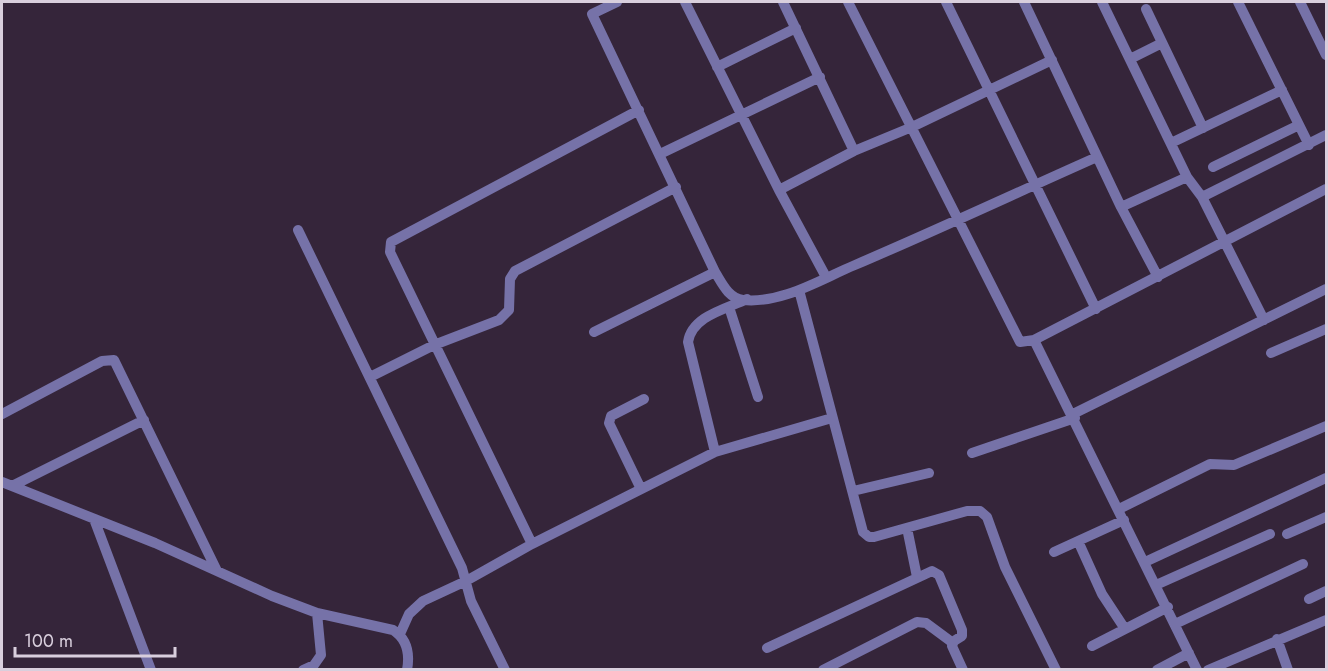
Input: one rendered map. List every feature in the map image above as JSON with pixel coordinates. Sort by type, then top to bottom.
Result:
[{"type":"street","points":[[617,2],[592,14],[715,272],[729,294],[747,299]]},
{"type":"street","points":[[685,2],[740,115],[826,277]]},
{"type":"street","points":[[783,2],[854,151]]},
{"type":"street","points":[[848,2],[960,221],[1016,339],[1024,343],[1096,309],[1326,189]]},
{"type":"street","points":[[946,2],[1096,309]]},
{"type":"street","points":[[1024,2],[1121,207],[1158,277]]},
{"type":"street","points":[[1102,2],[1187,177],[1202,198],[1264,320]]},
{"type":"street","points":[[1238,2],[1309,145]]},
{"type":"street","points":[[1300,2],[1326,55]]},
{"type":"street","points":[[1146,9],[1203,128]]},
{"type":"street","points":[[717,67],[796,28]]},
{"type":"street","points":[[1130,58],[1162,42]]},
{"type":"street","points":[[779,190],[854,151],[912,127],[1052,60]]},
{"type":"street","points":[[660,154],[820,77]]},
{"type":"street","points":[[1171,143],[1281,90]]},
{"type":"street","points":[[532,544],[390,252],[391,242],[639,110]]},
{"type":"street","points":[[1213,167],[1299,125]]},
{"type":"street","points":[[1202,198],[1326,135]]},
{"type":"street","points":[[715,452],[688,342],[689,333],[698,323],[747,299],[799,290],[960,221],[1097,157]]},
{"type":"street","points":[[1121,207],[1187,177]]},
{"type":"street","points":[[370,377],[434,345],[475,332],[505,316],[509,310],[510,279],[515,271],[676,187]]},
{"type":"street","points":[[298,230],[370,377],[466,581],[471,602],[505,669]]},
{"type":"street","points":[[594,332],[715,272]]},
{"type":"street","points":[[972,453],[1074,416],[1326,289]]},
{"type":"street","points":[[799,290],[832,418],[866,535],[874,537],[974,509],[987,517],[1005,567],[1056,669]]},
{"type":"street","points":[[729,307],[758,397]]},
{"type":"street","points":[[1270,353],[1326,329]]},
{"type":"street","points":[[1034,340],[1074,416],[1197,669]]},
{"type":"street","points":[[2,414],[108,360],[114,360],[217,571]]},
{"type":"street","points":[[641,489],[609,423],[611,416],[644,399]]},
{"type":"street","points":[[400,634],[414,608],[532,544],[715,452],[832,418]]},
{"type":"street","points":[[7,484],[144,420]]},
{"type":"street","points":[[1119,509],[1210,465],[1234,465],[1326,426]]},
{"type":"street","points":[[854,491],[929,473]]},
{"type":"street","points":[[1145,562],[1326,478]]},
{"type":"street","points":[[7,484],[317,613],[384,627],[400,634],[407,648],[407,669]]},
{"type":"street","points":[[1287,534],[1326,518]]},
{"type":"street","points":[[94,519],[151,669]]},
{"type":"street","points":[[1054,552],[1124,520]]},
{"type":"street","points":[[907,528],[917,577]]},
{"type":"street","points":[[1156,585],[1270,534]]},
{"type":"street","points":[[1078,541],[1102,594],[1125,629]]},
{"type":"street","points":[[1175,624],[1303,564]]},
{"type":"street","points":[[767,648],[932,571],[939,575],[962,630],[962,636],[952,643]]},
{"type":"street","points":[[1309,598],[1326,591]]},
{"type":"street","points":[[1092,646],[1168,607]]},
{"type":"street","points":[[303,669],[314,665],[321,655],[317,613]]},
{"type":"street","points":[[1208,669],[1326,620]]},
{"type":"street","points":[[823,669],[917,622],[926,623],[952,643],[963,669]]},
{"type":"street","points":[[1276,639],[1288,669]]},
{"type":"street","points":[[1157,669],[1189,653]]}]
